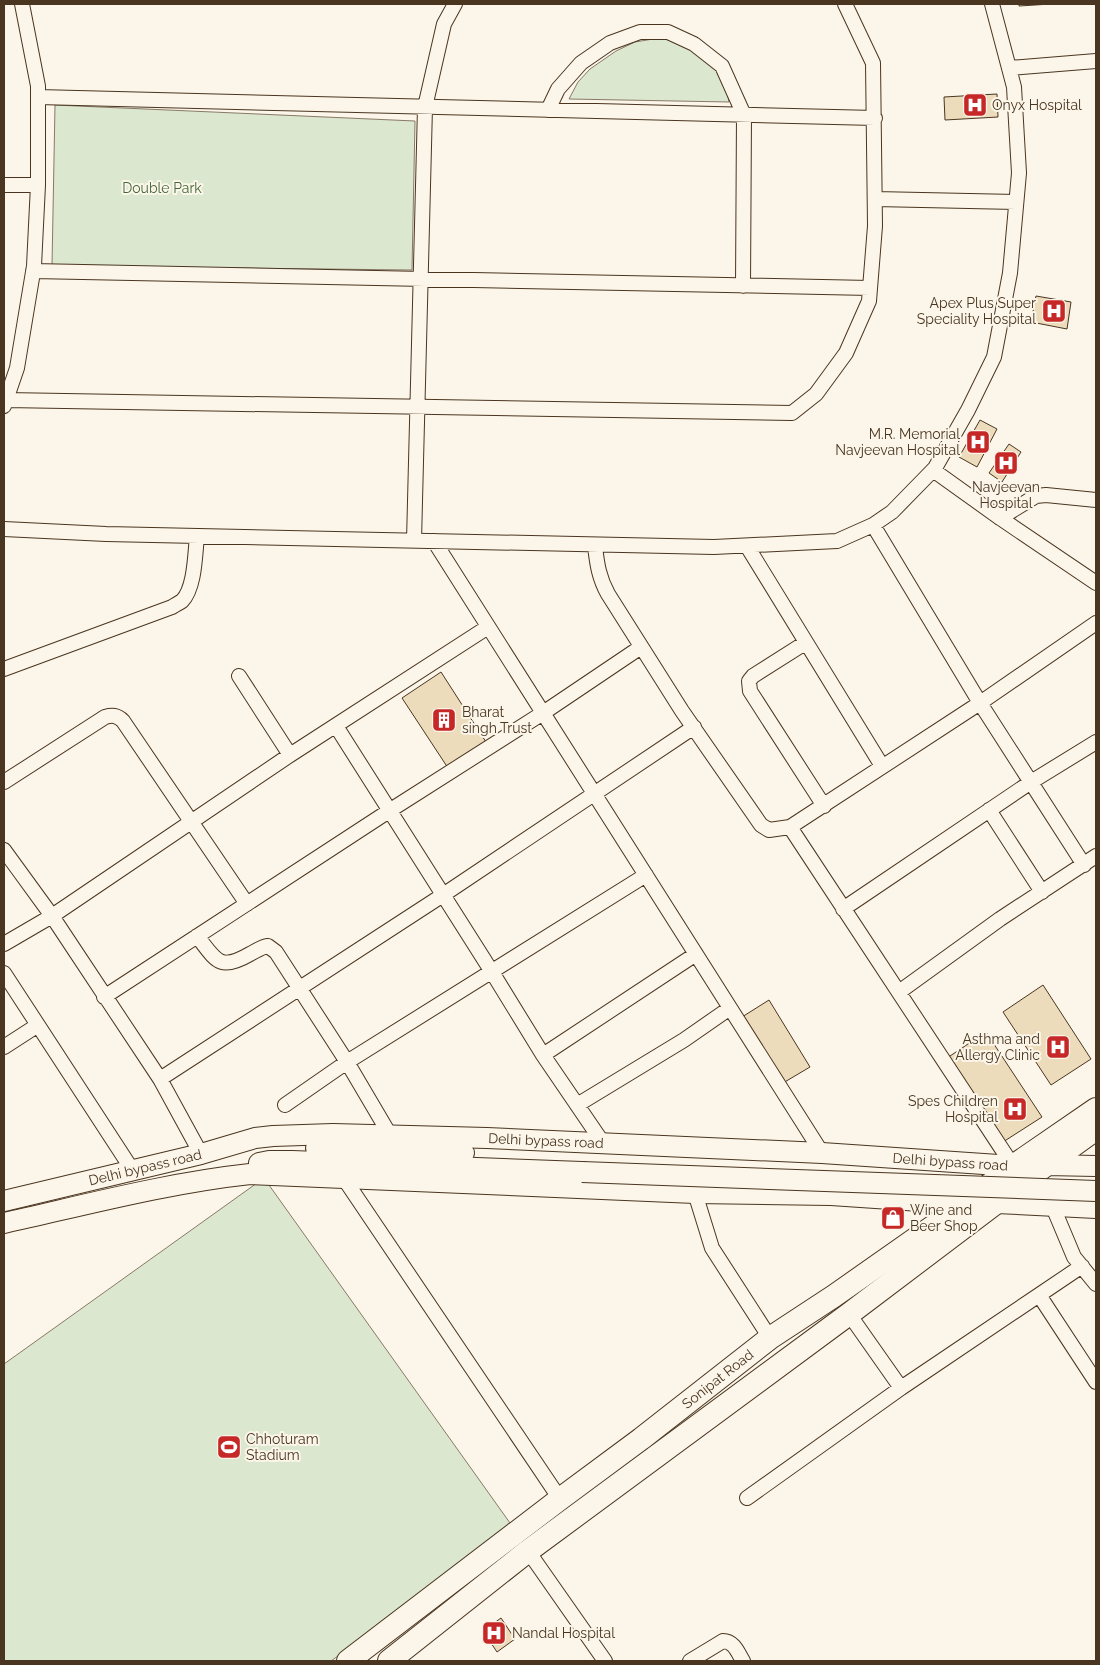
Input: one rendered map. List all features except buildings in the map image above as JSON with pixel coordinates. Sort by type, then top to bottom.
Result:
[{"type":"main road","name":"Sonipat Road","points":[[389,1661],[528,1551],[648,1448],[770,1338],[834,1296],[965,1204],[1013,1166],[1096,1110]]},
{"type":"main road","name":"Sonipat Road","points":[[360,1658],[560,1499],[648,1448],[849,1314],[1096,1129]]},
{"type":"main road","name":"Delhi bypass road","points":[[6,1197],[133,1171],[273,1136],[390,1135],[822,1153],[1013,1166],[1096,1166]]},
{"type":"main road","points":[[244,1142],[248,1146],[258,1148],[329,1148],[583,1165],[1096,1191]]},
{"type":"main road","points":[[238,1175],[256,1164],[269,1161],[292,1161],[583,1165],[1096,1178]]},
{"type":"main road","name":"Delhi bypass road","points":[[4,1223],[179,1184],[210,1178],[250,1174],[695,1193],[831,1195],[965,1204],[996,1203],[1096,1208]]},
{"type":"street","points":[[22,4],[38,86],[38,185],[33,270],[17,368],[5,403],[418,406],[792,413],[816,394],[846,353],[869,301],[876,226],[873,63],[845,4]]},
{"type":"street","points":[[414,541],[425,107],[444,24],[455,4]]},
{"type":"street","points":[[4,529],[106,534],[714,548],[837,541],[873,525],[892,512],[933,470],[968,410],[994,357],[1010,273],[1018,173],[1014,88],[992,4]]},
{"type":"street","points":[[548,110],[558,90],[581,63],[610,43],[640,32],[668,32],[694,44],[722,66],[744,114],[743,286]]},
{"type":"street","points":[[1009,68],[1096,61]]},
{"type":"street","points":[[38,97],[875,118]]},
{"type":"street","points":[[4,185],[38,185]]},
{"type":"street","points":[[876,199],[1016,202]]},
{"type":"street","points":[[33,270],[870,288]]},
{"type":"street","points":[[933,470],[1096,583]]},
{"type":"street","points":[[1000,518],[1036,496],[1046,495],[1096,500]]},
{"type":"street","points":[[873,525],[980,702],[1084,864]]},
{"type":"street","points":[[4,669],[172,608],[183,600],[192,580],[197,536]]},
{"type":"street","points":[[434,541],[822,1153]]},
{"type":"street","points":[[595,546],[601,581],[641,647],[761,825],[769,830],[790,827],[824,806],[1096,622]]},
{"type":"street","points":[[747,546],[882,766]]},
{"type":"street","points":[[4,944],[52,916],[290,755],[488,627]]},
{"type":"street","points":[[805,643],[764,668],[748,681],[750,691],[824,806]]},
{"type":"street","points":[[104,996],[543,713],[641,647]]},
{"type":"street","points":[[239,676],[290,755]]},
{"type":"street","points":[[4,782],[104,717],[119,716],[248,904]]},
{"type":"street","points":[[336,726],[543,1055],[603,1143]]},
{"type":"street","points":[[160,1079],[443,895],[694,727]]},
{"type":"street","points":[[843,909],[1032,782],[1096,742]]},
{"type":"street","points":[[990,810],[1042,892]]},
{"type":"street","points":[[790,827],[1013,1166]]},
{"type":"street","points":[[4,850],[52,916],[160,1079],[200,1154]]},
{"type":"street","points":[[899,992],[1000,919],[1096,856]]},
{"type":"street","points":[[285,1105],[347,1062],[646,875]]},
{"type":"street","points":[[198,936],[218,961],[226,964],[236,962],[268,946],[276,952],[347,1062],[390,1135]]},
{"type":"street","points":[[543,1055],[696,954]]},
{"type":"street","points":[[4,973],[133,1171]]},
{"type":"street","points":[[576,1104],[684,1040],[730,1008]]},
{"type":"street","points":[[4,1047],[38,1025]]},
{"type":"street","points":[[343,1177],[560,1499]]},
{"type":"street","points":[[695,1193],[712,1248],[770,1338]]},
{"type":"street","points":[[1053,1207],[1074,1257],[1096,1284]]},
{"type":"street","points":[[747,1498],[902,1388],[1082,1266]]},
{"type":"street","points":[[1039,1295],[1096,1382]]},
{"type":"street","points":[[849,1314],[902,1388]]},
{"type":"street","points":[[528,1551],[605,1661]]},
{"type":"street","points":[[690,1661],[723,1641],[728,1641],[732,1644],[743,1661]]},
{"type":"green space","points":[[659,38],[678,43],[706,60],[720,75],[729,102],[569,99],[578,82],[590,69],[616,51],[635,42]]},
{"type":"green space","name":"Double Park","points":[[55,105],[415,121],[412,270],[52,266]]},
{"type":"green space","name":"Chhoturam Stadium","points":[[264,1178],[515,1530],[331,1661],[4,1661],[4,1364]]},
{"type":"place","name":"Onyx Hospital","points":[[975,105]]},
{"type":"place","name":"Apex Plus Super Speciality Hospital","points":[[1054,311]]},
{"type":"place","name":"M.R. Memorial Navjeevan Hospital","points":[[978,442]]},
{"type":"place","name":"Navjeevan Hospital","points":[[1006,463]]},
{"type":"place","name":"Bharat singh Trust","points":[[444,720]]},
{"type":"place","name":"Asthma and Allergy Clinic","points":[[1058,1047]]},
{"type":"place","name":"Spes Children Hospital","points":[[1015,1109]]},
{"type":"place","name":"Wine and Beer Shop","points":[[893,1218]]},
{"type":"place","name":"Chhoturam Stadium","points":[[229,1447]]},
{"type":"place","name":"Nandal Hospital","points":[[494,1633]]}]
